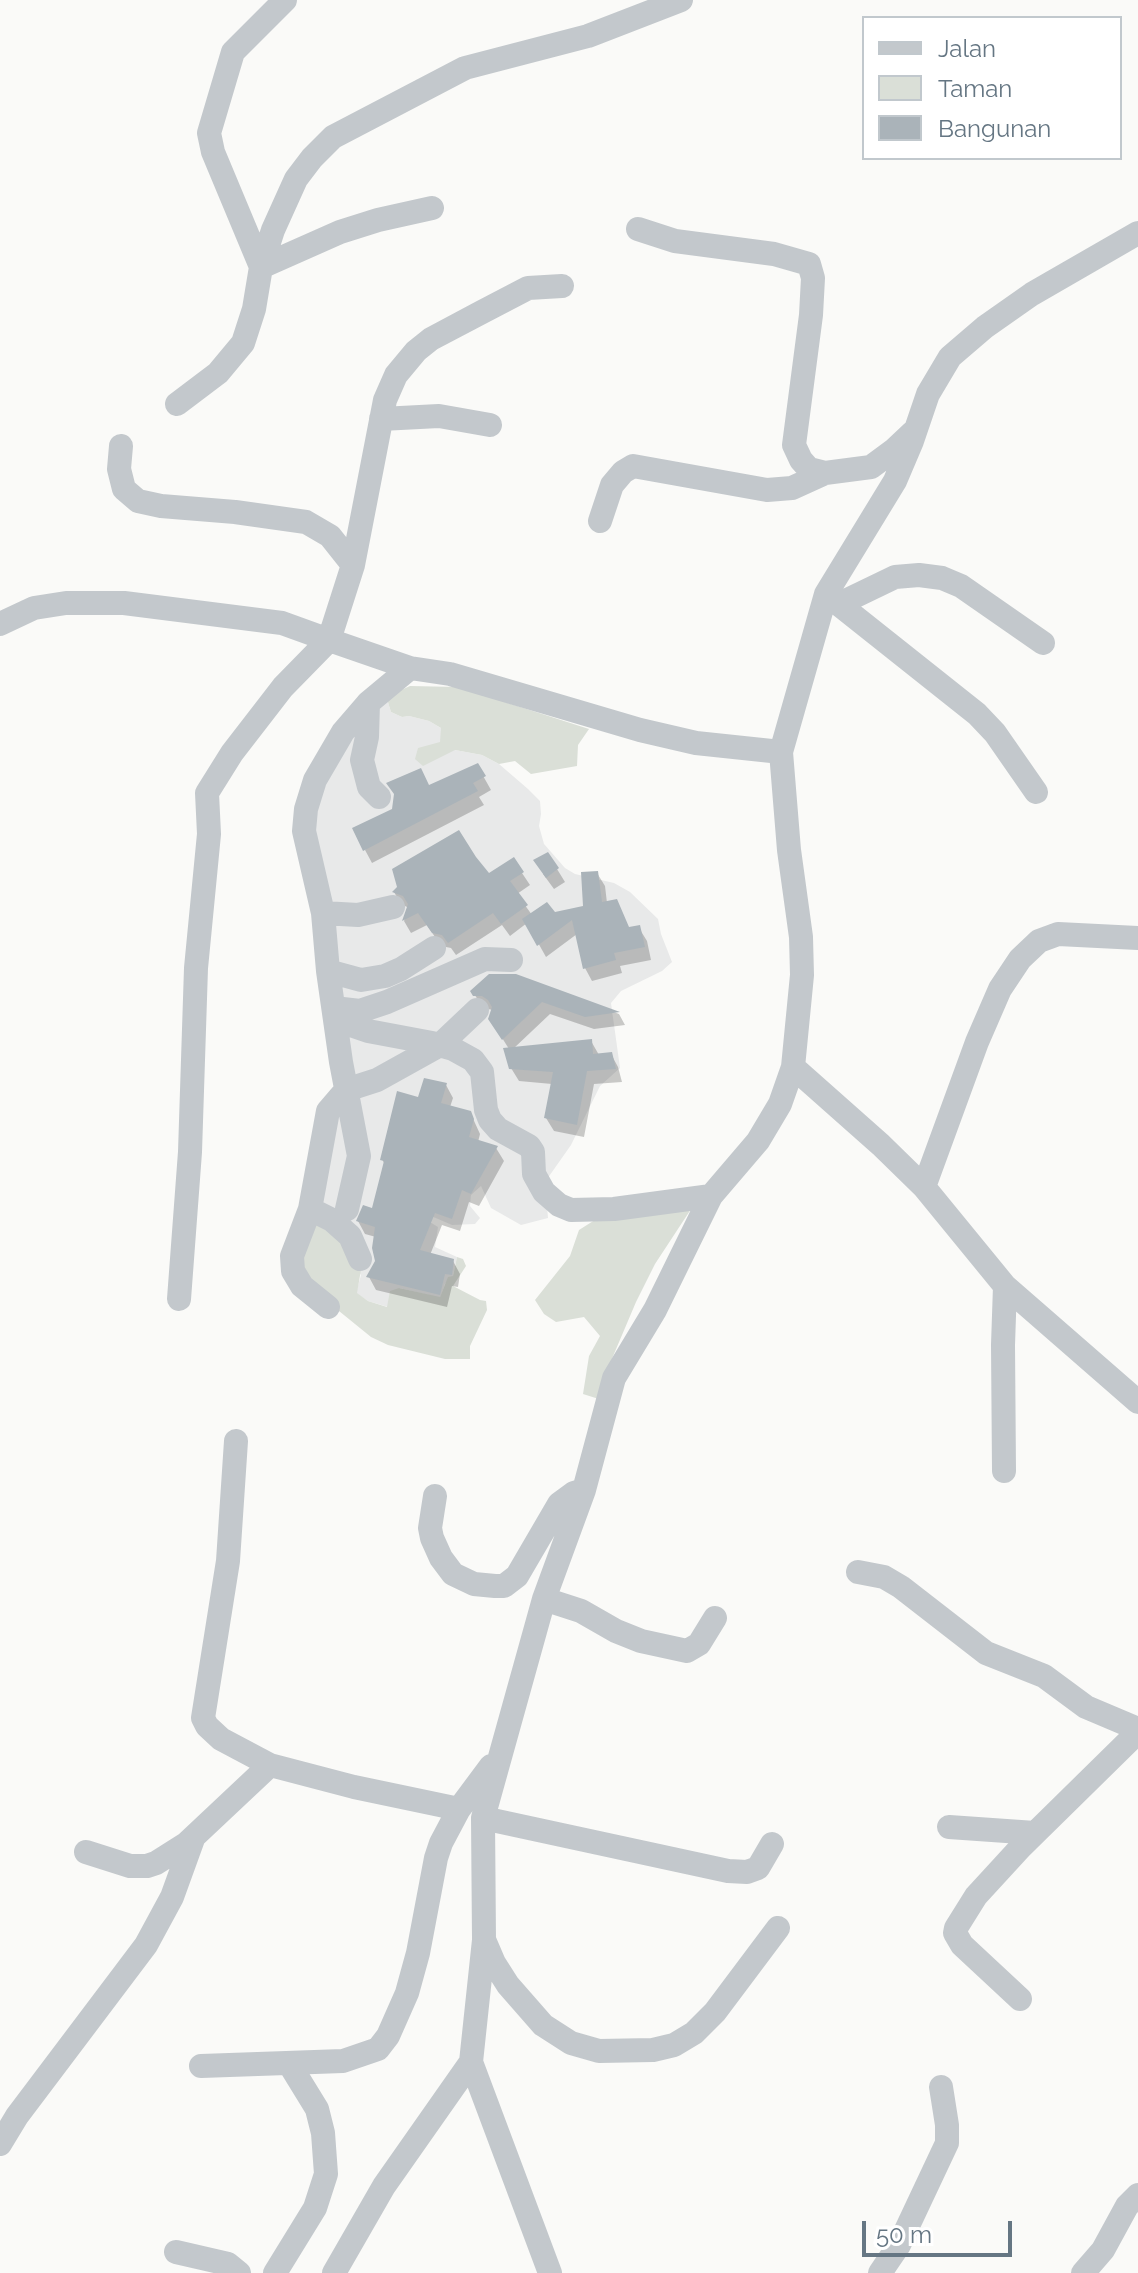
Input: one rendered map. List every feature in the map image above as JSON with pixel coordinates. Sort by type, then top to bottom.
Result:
[{"type":"street","points":[[261,267],[213,152],[209,133],[233,52],[285,0]]},
{"type":"street","points":[[177,404],[218,373],[243,343],[273,230],[296,179],[333,137],[465,68],[588,36],[681,0]]},
{"type":"street","points":[[261,267],[340,232],[432,208]]},
{"type":"street","points":[[638,229],[675,241],[774,254],[809,264],[813,278],[811,315],[794,445],[809,469],[825,473]]},
{"type":"street","points":[[550,2273],[471,2062],[484,1940],[483,1818],[544,1599],[584,1490],[614,1378],[655,1310],[711,1196],[758,1141],[780,1104],[793,1067],[802,975],[801,937],[789,850],[781,752],[832,599],[895,481],[928,394],[950,357],[985,327],[1032,294],[1138,233]]},
{"type":"street","points":[[179,1299],[190,1152],[196,968],[209,834],[207,793],[232,753],[283,687],[329,640],[353,565],[385,400],[396,375],[431,339],[528,288],[562,286]]},
{"type":"street","points":[[381,419],[439,416],[490,425]]},
{"type":"street","points":[[600,521],[612,485],[633,466],[767,490],[792,488],[825,473],[871,467],[917,428]]},
{"type":"street","points":[[121,446],[119,469],[124,489],[138,501],[306,522],[330,536],[353,565]]},
{"type":"street","points":[[832,599],[895,577],[919,575],[942,578],[961,586],[1043,643]]},
{"type":"street","points":[[832,599],[977,714],[995,733],[1036,792]]},
{"type":"street","points":[[0,624],[34,608],[66,603],[124,603],[282,623],[410,668],[450,674],[571,711],[696,743],[781,752]]},
{"type":"street","points":[[347,1209],[359,1156],[328,971],[323,913],[304,831],[306,809],[315,780],[343,732],[368,703],[410,668]]},
{"type":"street","points":[[368,703],[367,737],[362,760],[369,787],[379,797]]},
{"type":"street","points":[[323,913],[358,915],[393,907]]},
{"type":"street","points":[[924,1187],[989,1015],[1000,989],[1020,959],[1039,941],[1058,934],[1138,938]]},
{"type":"street","points":[[328,971],[361,980],[385,976],[434,948]]},
{"type":"street","points":[[335,1014],[360,1011],[387,1002],[485,959],[511,960]]},
{"type":"street","points":[[328,1307],[302,1286],[293,1271],[292,1256],[310,1209],[328,1111],[346,1090],[377,1080],[440,1045],[477,1010]]},
{"type":"street","points":[[335,1014],[368,1031],[440,1045],[473,1060],[482,1072],[490,1120],[498,1129],[529,1146],[533,1152],[534,1174],[544,1192],[559,1205],[571,1210],[614,1209],[711,1196]]},
{"type":"street","points":[[793,1067],[924,1187],[1005,1286],[1138,1402]]},
{"type":"street","points":[[310,1209],[332,1220],[350,1236],[360,1259]]},
{"type":"street","points":[[1004,1471],[1005,1286]]},
{"type":"street","points":[[236,1441],[228,1561],[203,1718],[207,1726],[221,1739],[270,1765],[459,1809]]},
{"type":"street","points":[[435,1496],[430,1528],[432,1538],[453,1574],[474,1584],[504,1586],[517,1576],[559,1504],[584,1490]]},
{"type":"street","points":[[858,1572],[884,1577],[986,1653],[1044,1676],[1086,1707],[1138,1731],[1035,1833],[963,1914],[955,1933],[962,1945],[1020,1999]]},
{"type":"street","points":[[544,1599],[581,1611],[641,1641],[687,1651],[699,1644],[715,1618]]},
{"type":"street","points":[[201,2066],[343,2061],[378,2049],[388,2036],[407,1993],[441,1843],[459,1809],[500,1755]]},
{"type":"street","points":[[86,1852],[130,1866],[147,1866],[172,1854],[193,1837],[270,1765]]},
{"type":"street","points":[[483,1818],[728,1871],[747,1872],[758,1868],[772,1844]]},
{"type":"street","points":[[949,1827],[1035,1833]]},
{"type":"street","points":[[0,2144],[17,2116],[146,1945],[172,1897],[193,1837]]},
{"type":"street","points":[[484,1940],[508,1985],[543,2025],[571,2043],[599,2051],[653,2050],[674,2045],[694,2033],[715,2012],[778,1928]]},
{"type":"street","points":[[334,2273],[384,2186],[471,2062]]},
{"type":"street","points":[[275,2273],[315,2208],[326,2174],[323,2133],[317,2109],[290,2065]]},
{"type":"street","points":[[880,2273],[899,2245],[947,2143],[941,2087]]},
{"type":"street","points":[[1083,2273],[1103,2250],[1127,2206],[1138,2195]]},
{"type":"street","points":[[176,2252],[228,2264],[239,2273]]},
{"type":"shaded area","points":[[387,699],[391,712],[429,721],[441,728],[441,742],[455,750],[482,755],[499,764],[528,789],[540,801],[539,826],[544,844],[565,868],[575,874],[614,883],[630,892],[658,919],[672,962],[662,971],[621,991],[611,1003],[620,1068],[600,1086],[571,1145],[545,1182],[548,1218],[521,1225],[491,1208],[481,1186],[471,1195],[470,1206],[480,1218],[475,1224],[452,1225],[431,1216],[430,1222],[438,1227],[435,1247],[457,1257],[453,1276],[445,1284],[440,1298],[399,1288],[388,1307],[368,1301],[356,1293],[361,1275],[317,1218],[327,1126],[353,1105],[309,823],[338,756]]},
{"type":"green space","points":[[410,686],[458,687],[589,729],[578,745],[577,766],[531,774],[515,761],[499,764],[482,755],[455,750],[423,766],[415,759],[418,748],[440,742],[441,728],[429,721],[391,712],[387,699]]},
{"type":"green space","points":[[695,1203],[655,1264],[636,1302],[608,1368],[602,1400],[583,1394],[589,1356],[600,1336],[584,1317],[556,1322],[544,1314],[535,1300],[570,1256],[579,1230],[598,1218]]},
{"type":"green space","points":[[317,1218],[362,1264],[357,1293],[368,1301],[387,1307],[390,1291],[399,1288],[440,1297],[448,1277],[453,1276],[457,1257],[463,1259],[466,1266],[453,1286],[486,1301],[487,1310],[470,1346],[470,1359],[445,1359],[388,1345],[371,1337],[323,1298],[301,1273],[297,1249]]},
{"type":"building","points":[[478,763],[486,776],[473,783],[478,791],[363,851],[352,828],[392,809],[394,794],[386,783],[421,768],[429,785]]},
{"type":"building","points":[[459,830],[489,873],[514,857],[524,872],[510,881],[528,905],[501,924],[493,913],[448,943],[442,935],[432,933],[418,913],[402,921],[408,904],[403,896],[392,892],[397,887],[392,869]]},
{"type":"building","points":[[548,852],[559,868],[546,878],[533,860]]},
{"type":"building","points":[[598,871],[602,902],[617,899],[629,927],[640,925],[645,947],[614,953],[616,960],[583,969],[572,920],[537,946],[522,919],[547,902],[555,912],[583,906],[581,872]]},
{"type":"building","points":[[489,974],[516,974],[620,1012],[585,1017],[542,1002],[502,1040],[488,1019],[492,1007],[488,1000],[473,996],[470,991]]},
{"type":"building","points":[[592,1039],[593,1054],[612,1052],[616,1069],[587,1071],[577,1125],[544,1118],[553,1072],[509,1069],[503,1048]]},
{"type":"building","points":[[424,1078],[447,1083],[441,1103],[471,1111],[474,1119],[469,1137],[498,1146],[471,1194],[462,1190],[452,1219],[435,1213],[420,1250],[454,1259],[452,1275],[445,1274],[440,1295],[366,1277],[375,1261],[372,1248],[375,1227],[356,1221],[363,1205],[372,1208],[397,1091],[418,1097]]}]
